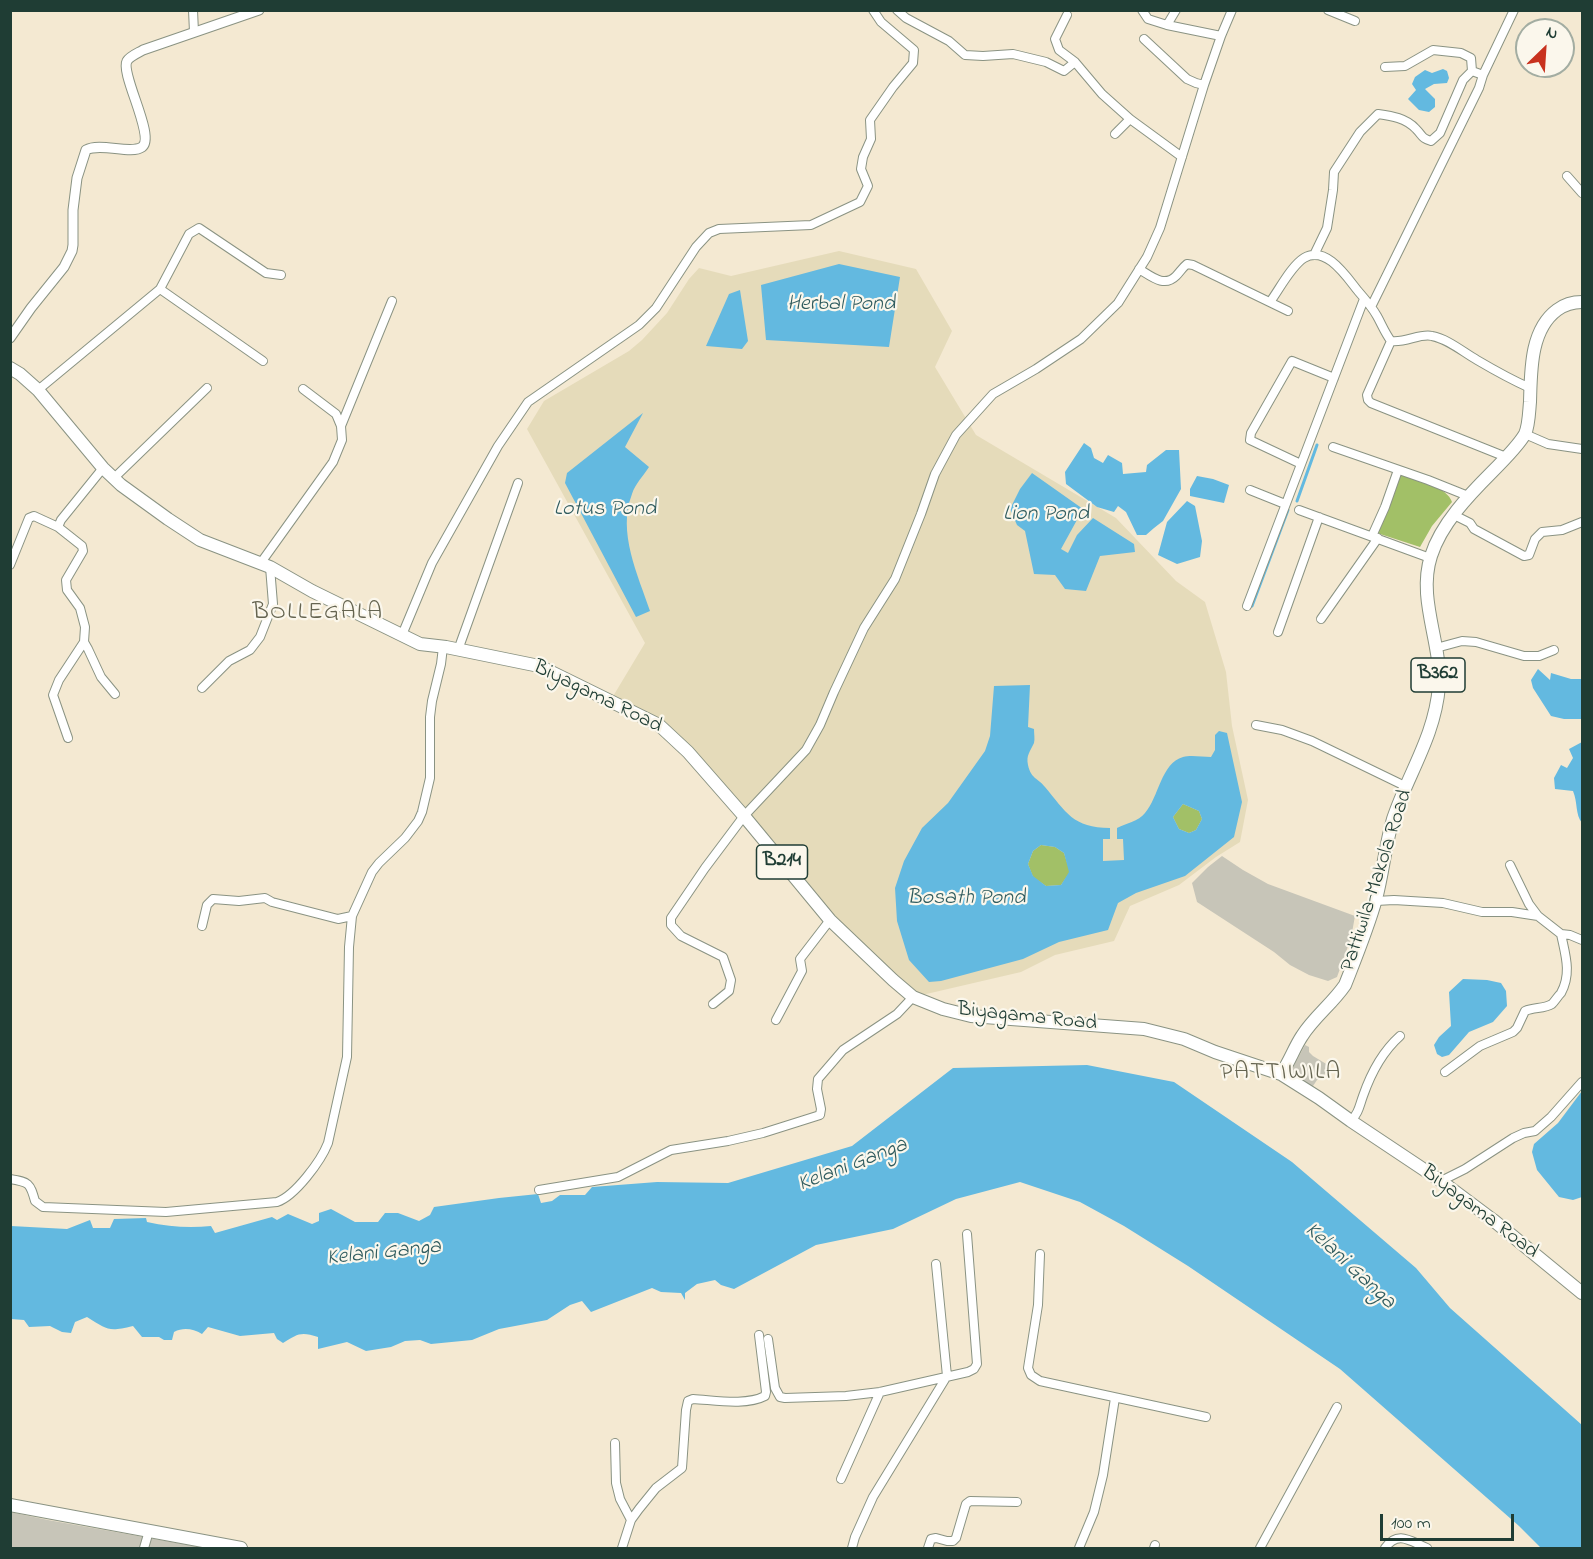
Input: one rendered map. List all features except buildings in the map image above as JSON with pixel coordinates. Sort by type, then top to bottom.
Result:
[{"type":"main road","points":[[1525,434],[1529,418],[1533,358],[1542,326],[1563,306],[1582,302]]},
{"type":"main road","name":"Biyagama Road","points":[[10,368],[38,390],[103,468],[124,488],[200,540],[265,566],[420,644],[539,666],[653,722],[688,752],[830,920],[913,997],[943,1009],[971,1016],[1144,1029],[1184,1039],[1281,1074],[1441,1181],[1493,1220],[1582,1293]]},
{"type":"main road","name":"Pattiwila-Makola Road","points":[[1281,1074],[1301,1037],[1345,985],[1376,901],[1394,818],[1422,752],[1435,714],[1439,685],[1436,648],[1429,618],[1427,583],[1430,558],[1440,535],[1468,496],[1525,434]]},
{"type":"main road","points":[[10,1505],[242,1548]]},
{"type":"street","points":[[193,10],[194,32]]},
{"type":"street","points":[[10,338],[64,267],[72,251],[73,210],[77,178],[86,150],[93,147],[132,149],[144,146],[144,132],[126,68],[127,62],[142,50],[259,10]]},
{"type":"street","points":[[402,635],[432,563],[498,446],[528,402],[639,325],[656,308],[696,247],[708,233],[719,229],[812,225],[860,202],[868,186],[861,169],[863,157],[871,139],[870,120],[913,63],[914,50],[881,22],[873,10]]},
{"type":"street","points":[[897,10],[906,18],[949,41],[965,55],[1013,54],[1046,62],[1064,71],[1075,62]]},
{"type":"street","points":[[1142,10],[1148,19],[1221,36]]},
{"type":"street","points":[[1167,25],[1176,10]]},
{"type":"street","points":[[713,1004],[729,991],[731,980],[723,957],[681,936],[671,925],[671,918],[744,816],[806,750],[816,734],[864,628],[895,579],[934,474],[956,435],[993,394],[1036,369],[1080,339],[1118,303],[1147,257],[1160,228],[1204,85],[1232,10]]},
{"type":"street","points":[[1328,10],[1354,21]]},
{"type":"street","points":[[1371,307],[1479,88],[1514,10]]},
{"type":"street","points":[[1067,15],[1055,39],[1059,50],[1075,62],[1102,93],[1130,119],[1182,157]]},
{"type":"street","points":[[1144,39],[1187,79],[1204,85]]},
{"type":"street","points":[[1314,255],[1327,228],[1334,172],[1360,132],[1378,114],[1397,117],[1415,128],[1422,138],[1431,141],[1440,133],[1463,80],[1472,71],[1471,58],[1461,53],[1433,50],[1405,66],[1385,67]]},
{"type":"street","points":[[1472,71],[1483,75]]},
{"type":"street","points":[[1114,134],[1130,119]]},
{"type":"street","points":[[1567,176],[1582,193]]},
{"type":"street","points":[[38,390],[160,289],[189,234],[198,228],[266,273],[282,275]]},
{"type":"street","points":[[1270,302],[1303,259],[1314,255],[1328,259],[1336,265],[1371,307],[1391,340],[1399,342],[1425,334],[1433,336],[1530,388]]},
{"type":"street","points":[[1139,269],[1167,282],[1174,278],[1186,264],[1193,265],[1288,311]]},
{"type":"street","points":[[160,289],[263,361]]},
{"type":"street","points":[[1247,606],[1364,299]]},
{"type":"street","points":[[341,426],[392,301]]},
{"type":"street","points":[[1391,340],[1367,395],[1368,400],[1506,457]]},
{"type":"street","points":[[1301,464],[1250,440],[1251,433],[1292,361],[1334,378]]},
{"type":"street","points":[[114,478],[207,388]]},
{"type":"street","points":[[202,688],[229,661],[250,650],[260,637],[273,604],[265,566],[333,462],[342,440],[341,426],[336,414],[303,389]]},
{"type":"street","points":[[1525,434],[1548,444],[1582,448]]},
{"type":"street","points":[[1333,447],[1468,496]]},
{"type":"street","points":[[58,527],[61,520],[103,468]]},
{"type":"street","points":[[1321,619],[1375,537],[1398,470]]},
{"type":"street","points":[[459,650],[518,483]]},
{"type":"street","points":[[1250,490],[1285,504]]},
{"type":"street","points":[[1299,510],[1430,558]]},
{"type":"street","points":[[1454,515],[1470,523],[1474,529],[1488,538],[1524,556],[1529,555],[1535,538],[1542,532],[1562,530],[1582,522]]},
{"type":"street","points":[[10,565],[29,518],[34,516],[58,527],[82,546],[83,551],[66,580],[67,590],[80,608],[85,627],[84,642],[59,680],[53,695],[68,738]]},
{"type":"street","points":[[1278,632],[1319,517]]},
{"type":"street","points":[[1436,648],[1462,641],[1476,642],[1524,656],[1539,656],[1554,650]]},
{"type":"street","points":[[84,642],[101,677],[115,694]]},
{"type":"street","points":[[10,1179],[28,1183],[35,1202],[48,1208],[166,1212],[268,1204],[284,1200],[304,1179],[323,1155],[328,1143],[347,1057],[352,916],[372,872],[405,838],[422,812],[430,778],[431,709],[443,647]]},
{"type":"street","points":[[1256,725],[1282,730],[1312,741],[1407,787]]},
{"type":"street","points":[[1510,865],[1529,904],[1538,916],[1561,934],[1570,934],[1582,940]]},
{"type":"street","points":[[202,926],[207,905],[213,899],[239,902],[265,898],[272,902],[338,919],[352,916]]},
{"type":"street","points":[[1376,901],[1443,903],[1482,912],[1512,912],[1538,916]]},
{"type":"street","points":[[776,1020],[802,971],[800,958],[830,920]]},
{"type":"street","points":[[1445,1072],[1480,1046],[1513,1032],[1525,1011],[1532,1008],[1543,1008],[1553,1003],[1566,984],[1569,969],[1561,934]]},
{"type":"street","points":[[539,1190],[618,1177],[671,1150],[762,1133],[820,1114],[818,1079],[843,1050],[897,1014],[913,997]]},
{"type":"street","points":[[1351,1121],[1359,1112],[1363,1096],[1380,1059],[1400,1036]]},
{"type":"street","points":[[1441,1181],[1465,1169],[1513,1138],[1535,1131],[1551,1118],[1582,1082]]},
{"type":"street","points":[[768,1339],[775,1388],[780,1397],[789,1399],[846,1396],[900,1389],[974,1369],[977,1364],[967,1234]]},
{"type":"street","points":[[1040,1254],[1038,1305],[1028,1368],[1030,1375],[1040,1381],[1206,1417]]},
{"type":"street","points":[[852,1548],[873,1497],[947,1376],[936,1264]]},
{"type":"street","points":[[622,1548],[631,1521],[656,1488],[682,1468],[688,1401],[693,1399],[732,1401],[759,1399],[765,1396],[759,1335]]},
{"type":"street","points":[[841,1479],[880,1392]]},
{"type":"street","points":[[1079,1548],[1094,1512],[1103,1475],[1115,1398]]},
{"type":"street","points":[[1260,1548],[1337,1407]]},
{"type":"street","points":[[615,1443],[616,1483],[620,1499],[631,1521]]},
{"type":"street","points":[[928,1548],[931,1539],[953,1541],[956,1538],[966,1504],[970,1501],[1017,1502]]},
{"type":"street","points":[[144,1548],[149,1531]]},
{"type":"street","points":[[1385,1548],[1393,1539],[1400,1537],[1427,1548]]},
{"type":"shaded area","points":[[839,251],[916,269],[952,331],[935,367],[976,435],[1116,518],[1176,581],[1205,602],[1226,672],[1232,726],[1248,800],[1240,842],[1179,885],[1130,906],[1114,941],[1055,955],[1021,972],[922,995],[895,978],[832,918],[690,751],[612,698],[645,643],[527,429],[544,401],[629,351],[642,340],[667,313],[699,268],[731,276]]},
{"type":"shaded area","points":[[1222,856],[1268,884],[1355,916],[1351,938],[1337,977],[1328,981],[1309,975],[1290,965],[1197,902],[1192,883]]},
{"type":"shaded area","points":[[1305,1045],[1309,1047],[1309,1052],[1313,1056],[1328,1065],[1324,1076],[1317,1080],[1311,1089],[1289,1075]]},
{"type":"shaded area","points":[[10,1512],[48,1520],[205,1548],[11,1548]]},
{"type":"green space","points":[[1401,474],[1422,480],[1438,488],[1452,502],[1432,526],[1420,547],[1377,533]]},
{"type":"green space","points":[[1183,804],[1199,811],[1202,819],[1196,830],[1189,833],[1179,829],[1173,817]]},
{"type":"green space","points":[[1041,845],[1055,847],[1064,853],[1070,872],[1061,885],[1046,886],[1033,877],[1028,864],[1033,851]]},
{"type":"water","points":[[1443,69],[1447,71],[1449,78],[1447,83],[1434,84],[1425,89],[1435,99],[1435,107],[1429,112],[1419,110],[1408,99],[1416,90],[1412,84],[1415,77],[1425,70],[1432,73]]},
{"type":"water","name":"Herbal Pond","points":[[839,264],[900,277],[889,347],[766,340],[761,285]]},
{"type":"water","points":[[740,290],[748,341],[742,349],[706,346],[729,294]]},
{"type":"water","name":"Lotus Pond","points":[[643,413],[625,447],[649,467],[633,490],[628,508],[628,538],[631,553],[650,611],[636,617],[565,483],[567,473]]},
{"type":"water","points":[[1084,443],[1091,448],[1094,458],[1103,463],[1108,455],[1122,463],[1123,474],[1146,472],[1147,465],[1166,450],[1179,450],[1181,489],[1163,521],[1146,535],[1137,535],[1126,512],[1118,506],[1114,512],[1097,507],[1066,484],[1065,472]]},
{"type":"water","name":"Lion Pond","points":[[1032,473],[1083,509],[1061,549],[1068,553],[1077,535],[1093,518],[1134,544],[1135,552],[1100,556],[1086,591],[1065,589],[1055,575],[1034,574],[1025,531],[1017,525],[1010,509],[1020,489]]},
{"type":"water","points":[[1197,476],[1229,485],[1224,503],[1190,496],[1190,489]]},
{"type":"water","points":[[1187,501],[1195,506],[1202,541],[1200,557],[1177,564],[1158,555],[1167,522]]},
{"type":"water","points":[[1538,669],[1550,680],[1551,673],[1571,679],[1582,679],[1582,719],[1551,716],[1533,688],[1531,680]]},
{"type":"water","name":"Bosath Pond","points":[[1030,685],[1028,727],[1034,729],[1034,743],[1028,759],[1029,770],[1072,817],[1087,825],[1110,828],[1110,839],[1103,839],[1103,861],[1124,860],[1123,839],[1117,839],[1117,828],[1136,820],[1145,813],[1165,773],[1176,760],[1186,756],[1211,757],[1215,750],[1215,735],[1219,731],[1227,733],[1242,802],[1234,837],[1185,876],[1136,893],[1118,903],[1108,930],[1059,942],[1023,959],[941,981],[929,982],[909,960],[897,921],[895,888],[904,861],[922,828],[948,803],[985,751],[990,736],[994,686]],"holes":[[[1183,804],[1199,811],[1202,819],[1196,830],[1189,833],[1179,829],[1173,817]],[[1041,845],[1055,847],[1064,853],[1069,872],[1061,885],[1046,886],[1033,876],[1028,864],[1033,851]]]},
{"type":"water","points":[[1582,742],[1582,823],[1578,816],[1573,791],[1555,789],[1554,778],[1561,765],[1567,768],[1573,758],[1569,749]]},
{"type":"water","points":[[1463,979],[1501,983],[1506,991],[1507,1006],[1493,1022],[1469,1032],[1449,1055],[1442,1057],[1437,1054],[1434,1045],[1451,1026],[1449,992]]},
{"type":"water","name":"Kelani Ganga","points":[[1087,1065],[1174,1082],[1292,1162],[1416,1268],[1450,1308],[1582,1425],[1582,1548],[1541,1548],[1340,1369],[1188,1266],[1124,1226],[1080,1202],[1020,1182],[956,1199],[893,1229],[816,1245],[734,1289],[721,1285],[715,1280],[697,1284],[685,1293],[685,1300],[681,1293],[661,1292],[652,1288],[591,1312],[582,1301],[570,1305],[547,1320],[499,1329],[472,1340],[431,1344],[420,1340],[405,1341],[391,1347],[366,1351],[347,1342],[318,1349],[318,1337],[307,1334],[296,1336],[283,1343],[274,1333],[240,1336],[208,1327],[202,1334],[188,1329],[178,1330],[174,1332],[172,1340],[164,1340],[159,1337],[142,1337],[133,1326],[109,1329],[87,1317],[75,1322],[71,1333],[62,1332],[50,1326],[29,1327],[24,1320],[11,1319],[11,1226],[67,1229],[90,1220],[93,1228],[110,1228],[114,1219],[146,1218],[147,1222],[163,1225],[211,1226],[215,1233],[272,1217],[277,1220],[288,1214],[312,1224],[319,1221],[319,1213],[331,1209],[355,1222],[378,1222],[385,1213],[398,1213],[419,1221],[430,1215],[434,1207],[499,1198],[538,1194],[541,1203],[552,1201],[560,1195],[585,1195],[592,1187],[657,1182],[728,1183],[852,1146],[953,1068]]},
{"type":"water","points":[[1582,1091],[1582,1197],[1573,1200],[1559,1197],[1537,1170],[1532,1152],[1534,1144],[1558,1123]]},
{"type":"waterway","points":[[1297,501],[1317,445]]},
{"type":"waterway","points":[[1252,606],[1288,510]]},
{"type":"district","name":"BOLLEGALA","points":[[318,614]]},
{"type":"district","name":"PATTIWILA","points":[[1281,1074]]}]
